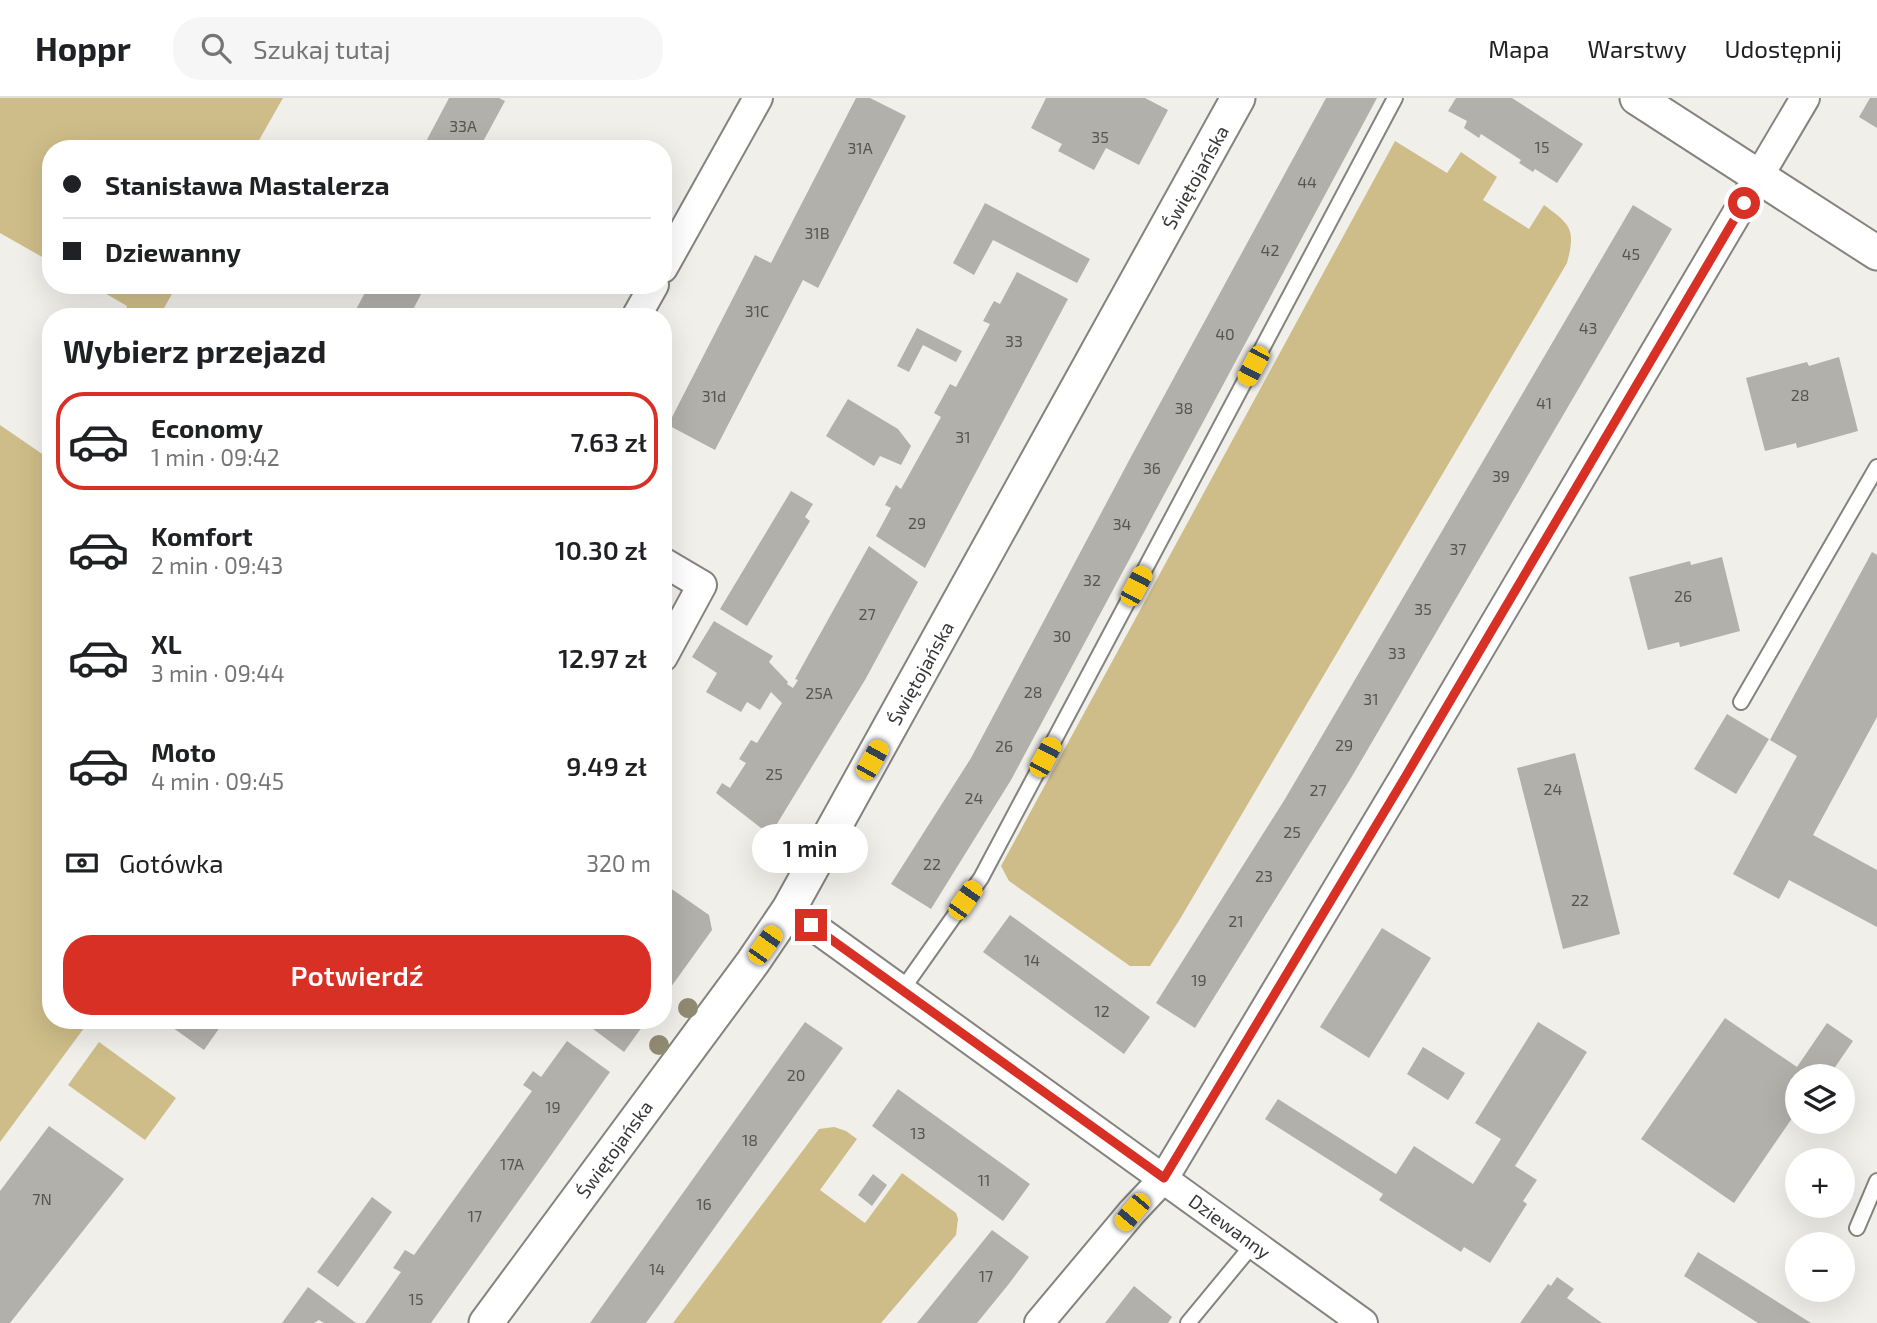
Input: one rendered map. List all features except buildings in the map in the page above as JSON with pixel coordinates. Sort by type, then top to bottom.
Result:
[{"type":"street","points":[[672,252],[758,98]]},
{"type":"street","name":"Świętojańska","points":[[486,1323],[753,962],[789,909],[1237,98]]},
{"type":"street","points":[[1637,98],[1877,253]]},
{"type":"street","points":[[1039,1323],[1164,1178],[1404,779],[1805,98]]},
{"type":"street","points":[[672,567],[702,585],[672,640]]},
{"type":"street","name":"Dziewanny","points":[[789,909],[1363,1323]]},
{"type":"lane","points":[[902,990],[981,878],[1395,98]]},
{"type":"lane","points":[[1741,702],[1877,467]]},
{"type":"lane","points":[[1857,1228],[1877,1181]]},
{"type":"lane","points":[[1188,1323],[1254,1244]]},
{"type":"shaded area","points":[[0,98],[283,98],[259,140],[42,140],[42,257],[0,233]]},
{"type":"shaded area","points":[[1395,141],[1447,173],[1461,152],[1497,177],[1483,200],[1529,229],[1544,205],[1566,223],[1569,229],[1571,242],[1567,263],[1180,919],[1150,966],[1130,966],[1009,881],[1001,866]]},
{"type":"shaded area","points":[[106,294],[172,294],[164,308],[127,306]]},
{"type":"shaded area","points":[[0,425],[42,454],[42,1029],[83,1029],[0,1142]]},
{"type":"shaded area","points":[[99,1042],[176,1098],[145,1140],[68,1085]]},
{"type":"shaded area","points":[[834,1127],[857,1139],[820,1190],[865,1223],[902,1173],[956,1213],[956,1235],[881,1323],[673,1323],[819,1129]]},
{"type":"route","points":[[811,925],[1164,1178],[1404,779],[1744,203]]}]
